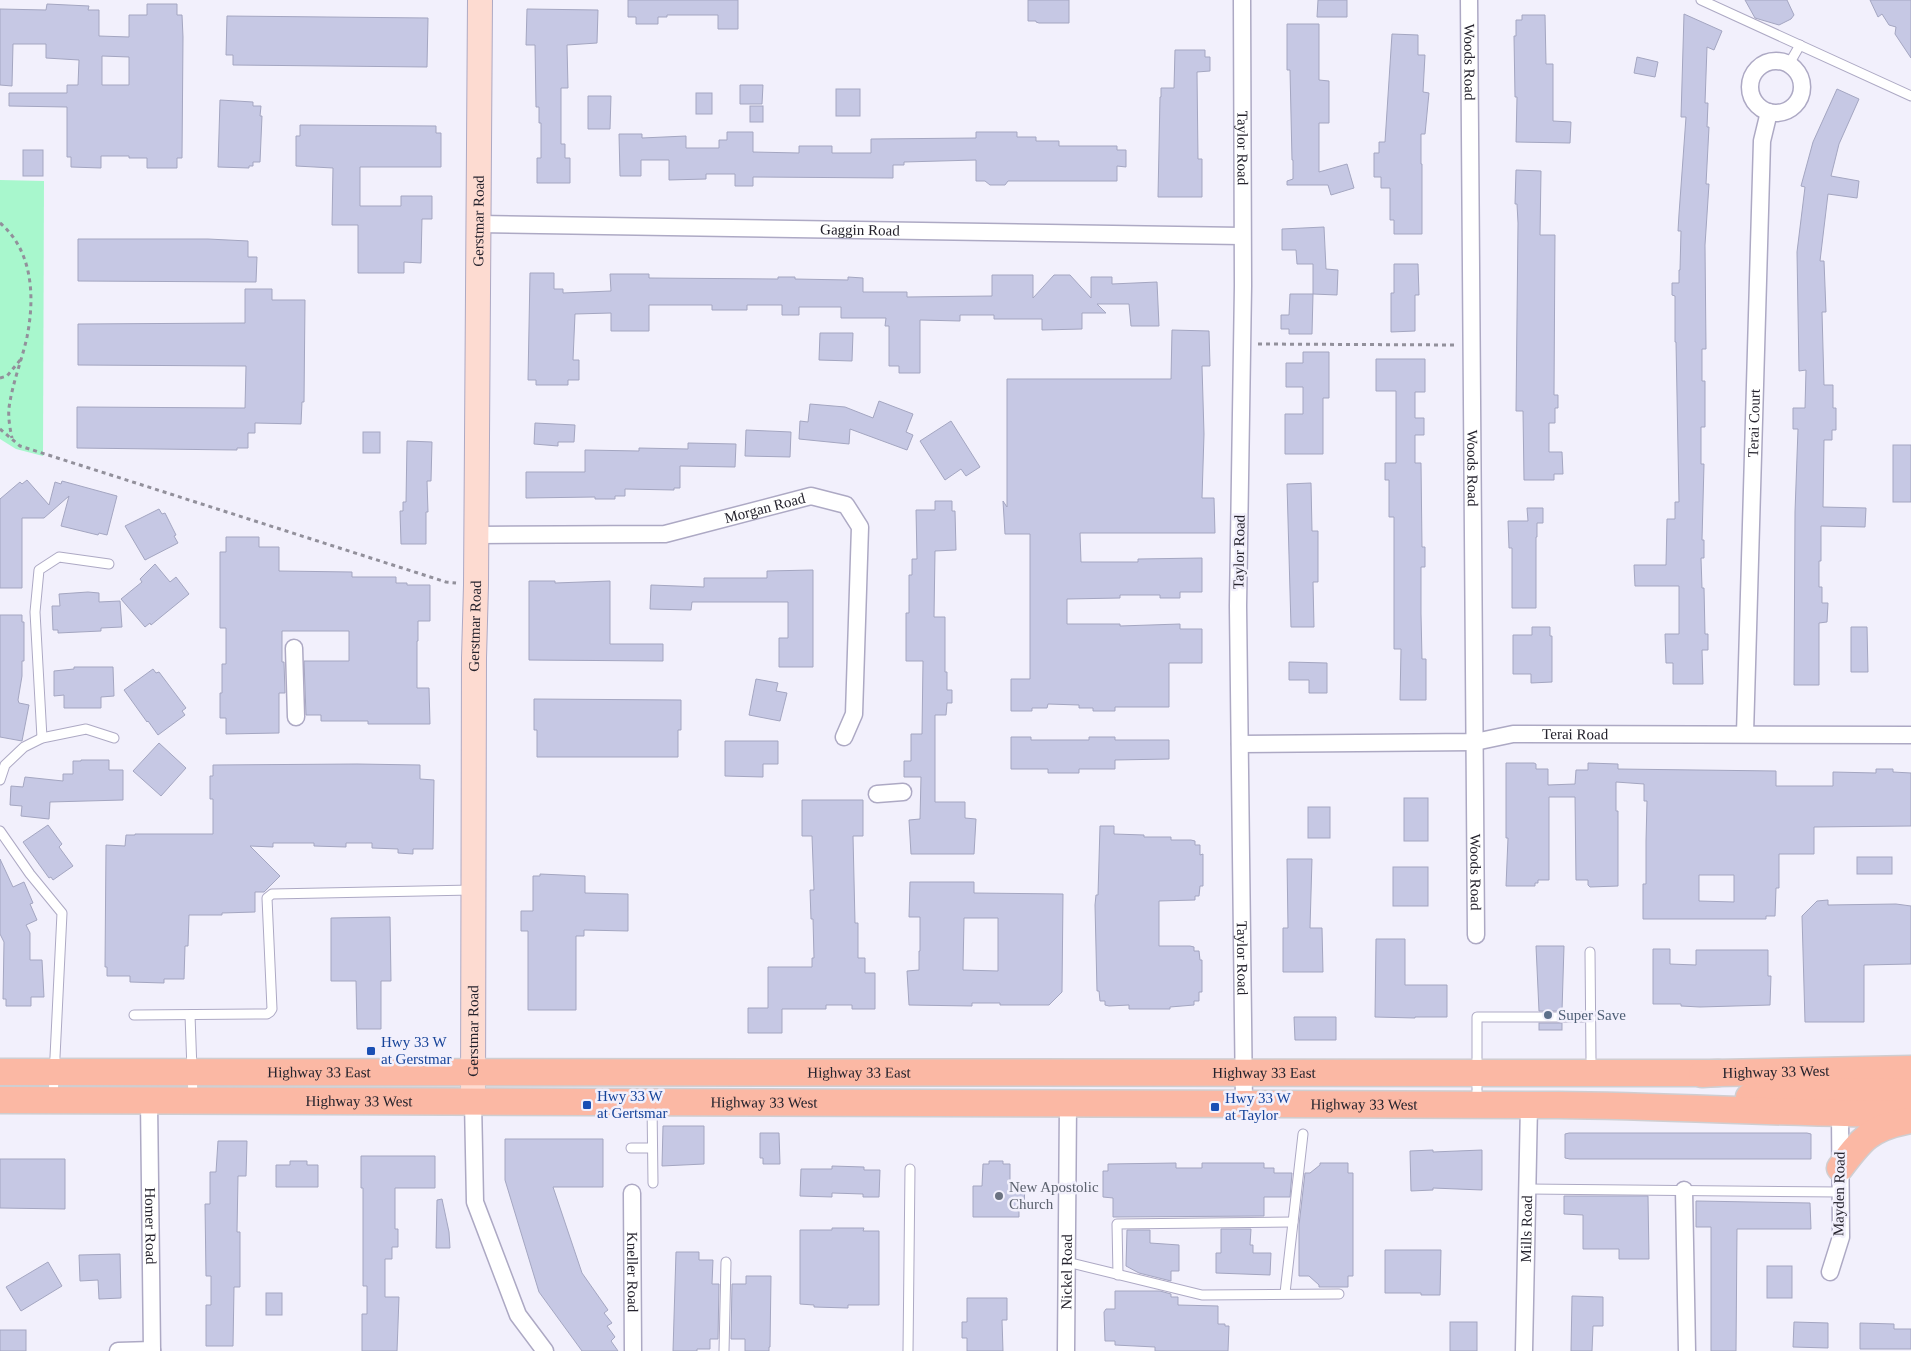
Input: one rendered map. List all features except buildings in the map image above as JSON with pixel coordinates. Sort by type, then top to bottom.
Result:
[{"type":"main road","name":"Highway 33 West","points":[[1528,1105],[1543,1090],[1558,1085],[1615,1084],[1718,1073],[1911,1069]]},
{"type":"main road","name":"Highway 33 East","points":[[0,1072],[1718,1073]]},
{"type":"main road","points":[[1651,1106],[1807,1092],[1911,1091]]},
{"type":"main road","points":[[1840,1114],[1874,1099],[1911,1098]]},
{"type":"main road","name":"Highway 33 West","points":[[0,1100],[1528,1105],[1651,1106],[1840,1114],[1911,1114]]},
{"type":"main road","points":[[1840,1180],[1856,1147],[1869,1134],[1894,1124],[1911,1121]]},
{"type":"street","name":"Gerstmar Road","points":[[480,0],[474,658],[473,1101],[475,1202],[518,1315],[546,1351]]},
{"type":"street","name":"Taylor Road","points":[[1242,0],[1242,344],[1238,606],[1244,1104]]},
{"type":"street","name":"Woods Road","points":[[1469,0],[1476,935]]},
{"type":"street","points":[[1771,61],[1789,64],[1800,76],[1802,92],[1799,100],[1786,111],[1778,113],[1761,109],[1751,95],[1751,77],[1756,69],[1771,61]]},
{"type":"street","name":"Terai Court","points":[[1745,734],[1762,141],[1769,112]]},
{"type":"street","name":"Gaggin Road","points":[[478,224],[1242,236]]},
{"type":"street","name":"Morgan Road","points":[[476,536],[665,534],[811,496],[846,505],[860,528],[854,714],[844,737]]},
{"type":"street","points":[[294,648],[296,717]]},
{"type":"street","name":"Terai Road","points":[[1240,744],[1475,742],[1513,734],[1911,735]]},
{"type":"street","points":[[877,794],[903,792]]},
{"type":"street","name":"Homer Road","points":[[149,1100],[152,1350]]},
{"type":"street","name":"Nickel Road","points":[[1066,1351],[1068,1103]]},
{"type":"street","name":"Mills Road","points":[[1524,1351],[1528,1105]]},
{"type":"street","name":"Mayden Road","points":[[1830,1272],[1841,1237],[1840,1114]]},
{"type":"street","points":[[1684,1190],[1687,1351]]},
{"type":"street","name":"Kneller Road","points":[[632,1193],[633,1351]]},
{"type":"street","points":[[118,1351],[152,1350]]},
{"type":"lane","points":[[1701,0],[1911,96]]},
{"type":"lane","points":[[1789,64],[1800,45]]},
{"type":"lane","points":[[42,738],[35,612],[39,570],[59,557],[109,564]]},
{"type":"lane","points":[[0,780],[5,765],[24,747],[42,738],[86,729],[114,738]]},
{"type":"lane","points":[[0,831],[30,874],[62,913],[53,1100]]},
{"type":"lane","points":[[134,1015],[270,1012],[272,1009],[268,898],[272,894],[474,890]]},
{"type":"lane","points":[[1590,952],[1591,1059]]},
{"type":"lane","points":[[190,1015],[193,1100]]},
{"type":"lane","points":[[1477,1105],[1477,1017],[1590,1017]]},
{"type":"lane","points":[[652,1102],[653,1183]]},
{"type":"lane","points":[[1286,1293],[1303,1134]]},
{"type":"lane","points":[[631,1148],[652,1148]]},
{"type":"lane","points":[[908,1351],[910,1169]]},
{"type":"lane","points":[[1528,1188],[1684,1190],[1840,1180]]},
{"type":"lane","points":[[1118,1275],[1117,1224],[1293,1222]]},
{"type":"lane","points":[[724,1351],[726,1262]]},
{"type":"lane","points":[[1067,1262],[1202,1295],[1339,1294]]},
{"type":"path","points":[[0,223],[8,230],[20,249],[27,266],[31,285],[32,309],[27,337],[9,408],[12,439]]},
{"type":"path","points":[[1242,344],[1472,345]]},
{"type":"path","points":[[0,378],[7,376],[22,359]]},
{"type":"path","points":[[0,429],[20,446],[446,582],[476,585]]},
{"type":"green space","points":[[0,180],[44,181],[43,456],[16,449],[0,439]]},
{"type":"place","name":"Super Save","points":[[1548,1015]]},
{"type":"place","name":"Hwy 33 W at Gerstmar","points":[[371,1051]]},
{"type":"place","name":"Hwy 33 W at Gertsmar","points":[[587,1105]]},
{"type":"place","name":"Hwy 33 W at Taylor","points":[[1215,1107]]},
{"type":"place","name":"New Apostolic Church","points":[[999,1196]]}]
